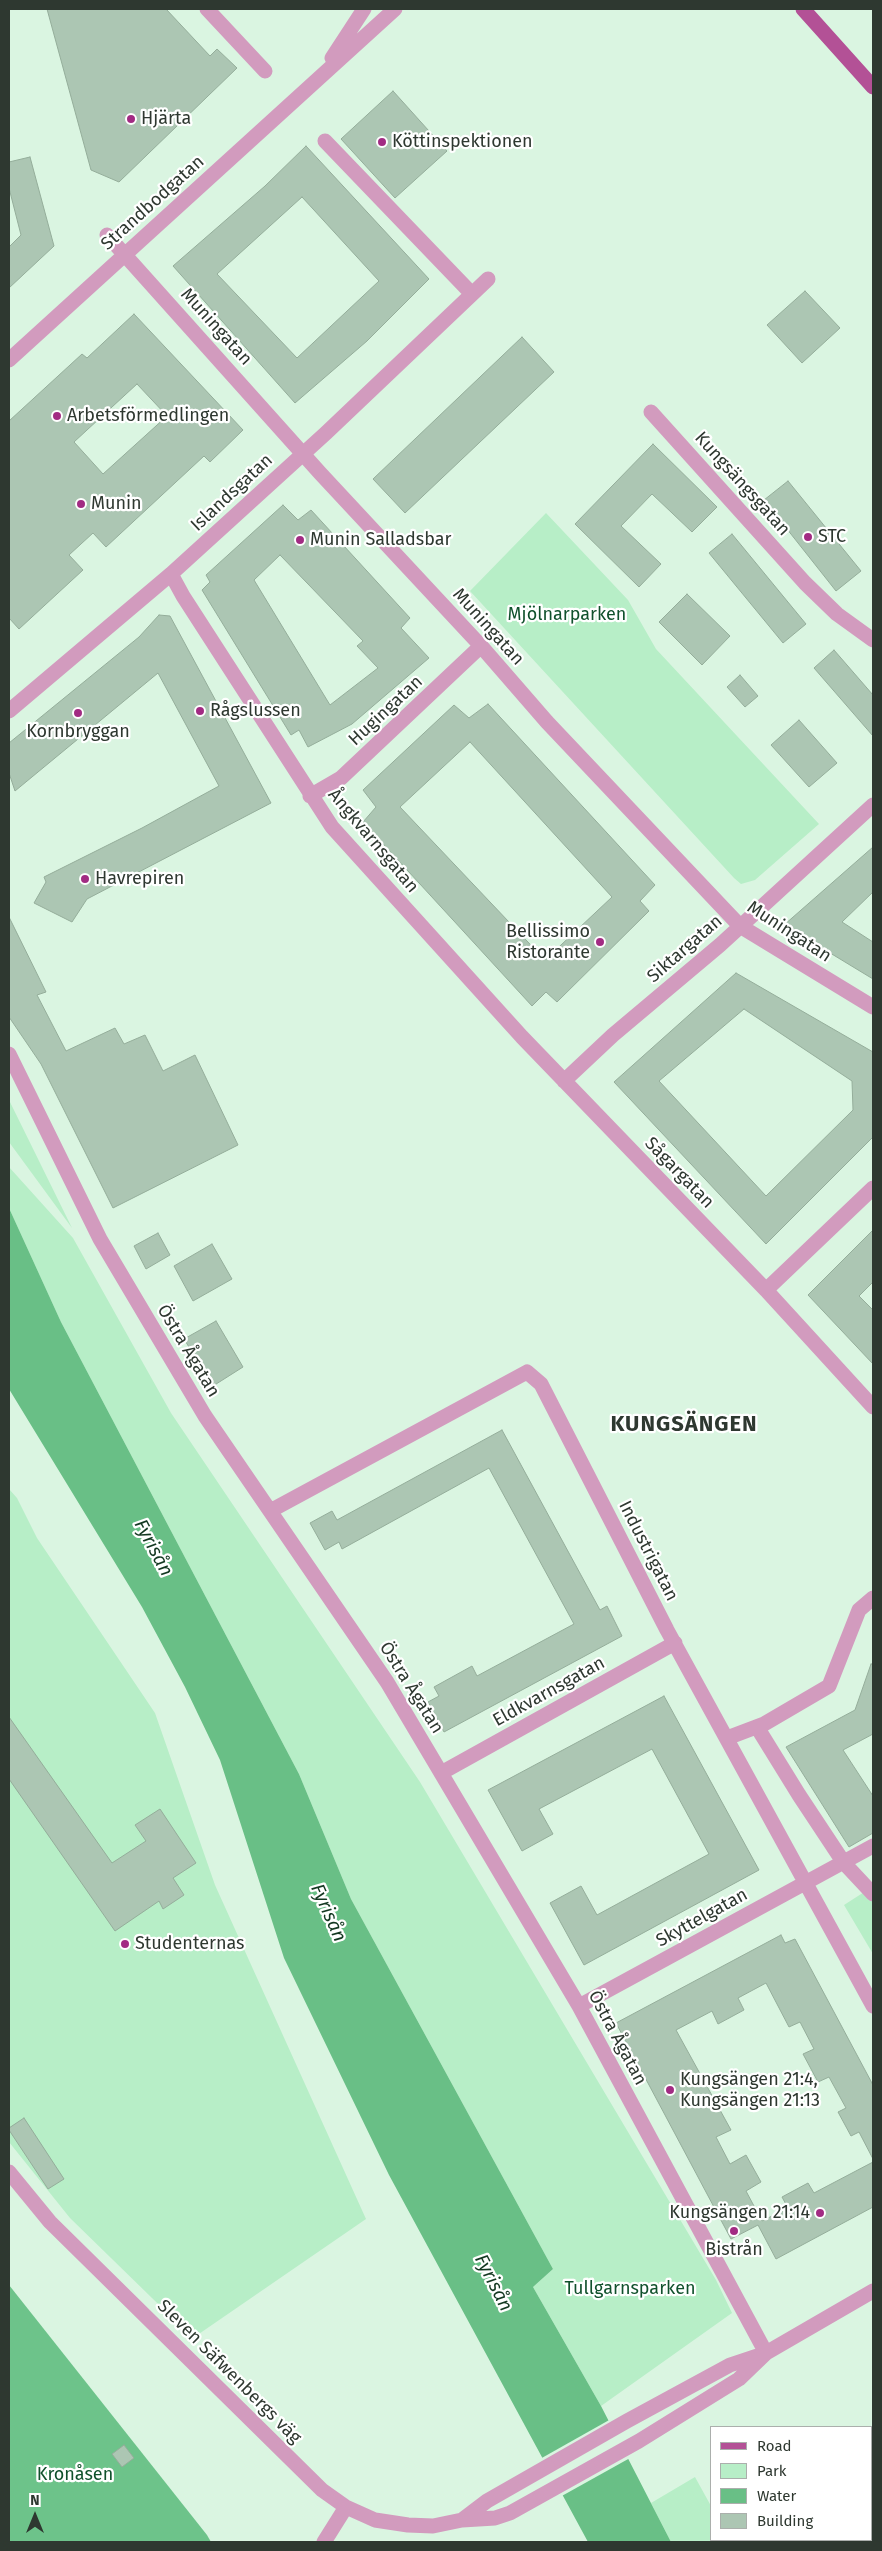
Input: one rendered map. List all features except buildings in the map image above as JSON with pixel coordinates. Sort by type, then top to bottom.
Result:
[{"type":"main road","points":[[803,9],[873,87]]},
{"type":"street","points":[[207,9],[265,72]]},
{"type":"street","name":"Strandbodgatan","points":[[322,74],[364,9]]},
{"type":"street","name":"Strandbodgatan","points":[[9,360],[395,9]]},
{"type":"street","points":[[325,141],[472,294]]},
{"type":"street","name":"Muningatan","points":[[107,235],[481,646],[547,722],[740,926],[873,1007]]},
{"type":"street","name":"Islandsgatan","points":[[9,711],[171,574],[304,453],[488,279]]},
{"type":"street","name":"Kungsängsgatan","points":[[651,412],[805,583],[836,614],[873,640]]},
{"type":"street","name":"Ångkvarnsgatan","points":[[171,574],[183,596],[310,796],[332,827],[564,1081]]},
{"type":"street","name":"Hugingatan","points":[[310,796],[341,778],[481,646]]},
{"type":"street","name":"Siktargatan","points":[[564,1081],[740,926],[873,804]]},
{"type":"street","name":"Östra Ågatan","points":[[9,1054],[100,1240],[205,1416],[387,1682],[442,1773],[579,2006],[766,2353]]},
{"type":"street","name":"Sågargatan","points":[[564,1081],[766,1290],[873,1407]]},
{"type":"street","points":[[766,1290],[873,1188]]},
{"type":"street","name":"Industrigatan","points":[[270,1512],[527,1372],[541,1384],[675,1642],[873,2006]]},
{"type":"street","points":[[727,1738],[757,1727],[830,1686],[860,1610],[873,1598]]},
{"type":"street","name":"Eldkvarnsgatan","points":[[442,1773],[675,1642]]},
{"type":"street","points":[[757,1727],[799,1796],[844,1863],[873,1894]]},
{"type":"street","name":"Skyttelgatan","points":[[579,2006],[873,1846]]},
{"type":"street","name":"Sleven Säfwenbergs väg","points":[[9,2172],[50,2222],[322,2490],[346,2507],[375,2520],[408,2525],[434,2526],[462,2520],[495,2518],[510,2513],[639,2441],[739,2379],[766,2353]]},
{"type":"street","points":[[766,2353],[873,2291]]},
{"type":"street","name":"Sleven Säfwenbergs väg","points":[[462,2520],[487,2501],[627,2421],[730,2365],[766,2353]]},
{"type":"street","points":[[324,2542],[346,2507]]},
{"type":"green space","name":"Mjölnarparken","points":[[546,513],[628,600],[656,649],[819,824],[755,880],[741,884],[734,878],[470,591]]},
{"type":"green space","points":[[9,1100],[72,1228],[9,1142]]},
{"type":"green space","name":"Tullgarnsparken","points":[[9,1167],[73,1238],[171,1413],[420,1782],[716,2280],[732,2313],[601,2406],[533,2287],[553,2269],[351,1899],[299,1774],[61,1322],[9,1208]]},
{"type":"green space","name":"Studenternas","points":[[9,1489],[17,1498],[37,1538],[155,1713],[215,1885],[366,2219],[193,2338],[70,2218],[9,2142]]},
{"type":"green space","points":[[873,1888],[873,1954],[844,1905]]},
{"type":"green space","name":"Kronåsen","points":[[9,2285],[207,2535],[211,2542],[9,2542]]},
{"type":"green space","points":[[695,2477],[710,2504],[710,2541],[731,2542],[671,2542],[651,2503]]},
{"type":"water","name":"Fyrisån","points":[[9,1208],[61,1322],[299,1774],[351,1899],[553,2269],[533,2287],[601,2406],[671,2542],[588,2542],[389,2175],[284,1958],[220,1760],[185,1687],[142,1607],[9,1389]]},
{"type":"pier","points":[[611,2419],[630,2458],[560,2497],[540,2459]]},
{"type":"place","name":"Hjärta","points":[[131,119]]},
{"type":"place","name":"Köttinspektionen","points":[[382,142]]},
{"type":"place","name":"Arbetsförmedlingen","points":[[57,416]]},
{"type":"place","name":"Munin","points":[[81,504]]},
{"type":"place","name":"STC","points":[[808,537]]},
{"type":"place","name":"Munin Salladsbar","points":[[300,540]]},
{"type":"place","name":"Rågslussen","points":[[200,711]]},
{"type":"place","name":"Kornbryggan","points":[[78,713]]},
{"type":"place","name":"Havrepiren","points":[[85,879]]},
{"type":"place","name":"Bellissimo Ristorante","points":[[600,942]]},
{"type":"place","name":"Studenternas","points":[[125,1944]]},
{"type":"place","name":"Kungsängen 21:4, Kungsängen 21:13","points":[[670,2090]]},
{"type":"place","name":"Kungsängen 21:14","points":[[820,2213]]},
{"type":"place","name":"Bistrån","points":[[734,2231]]},
{"type":"district","name":"KUNGSÄNGEN","points":[[684,1425]]}]
